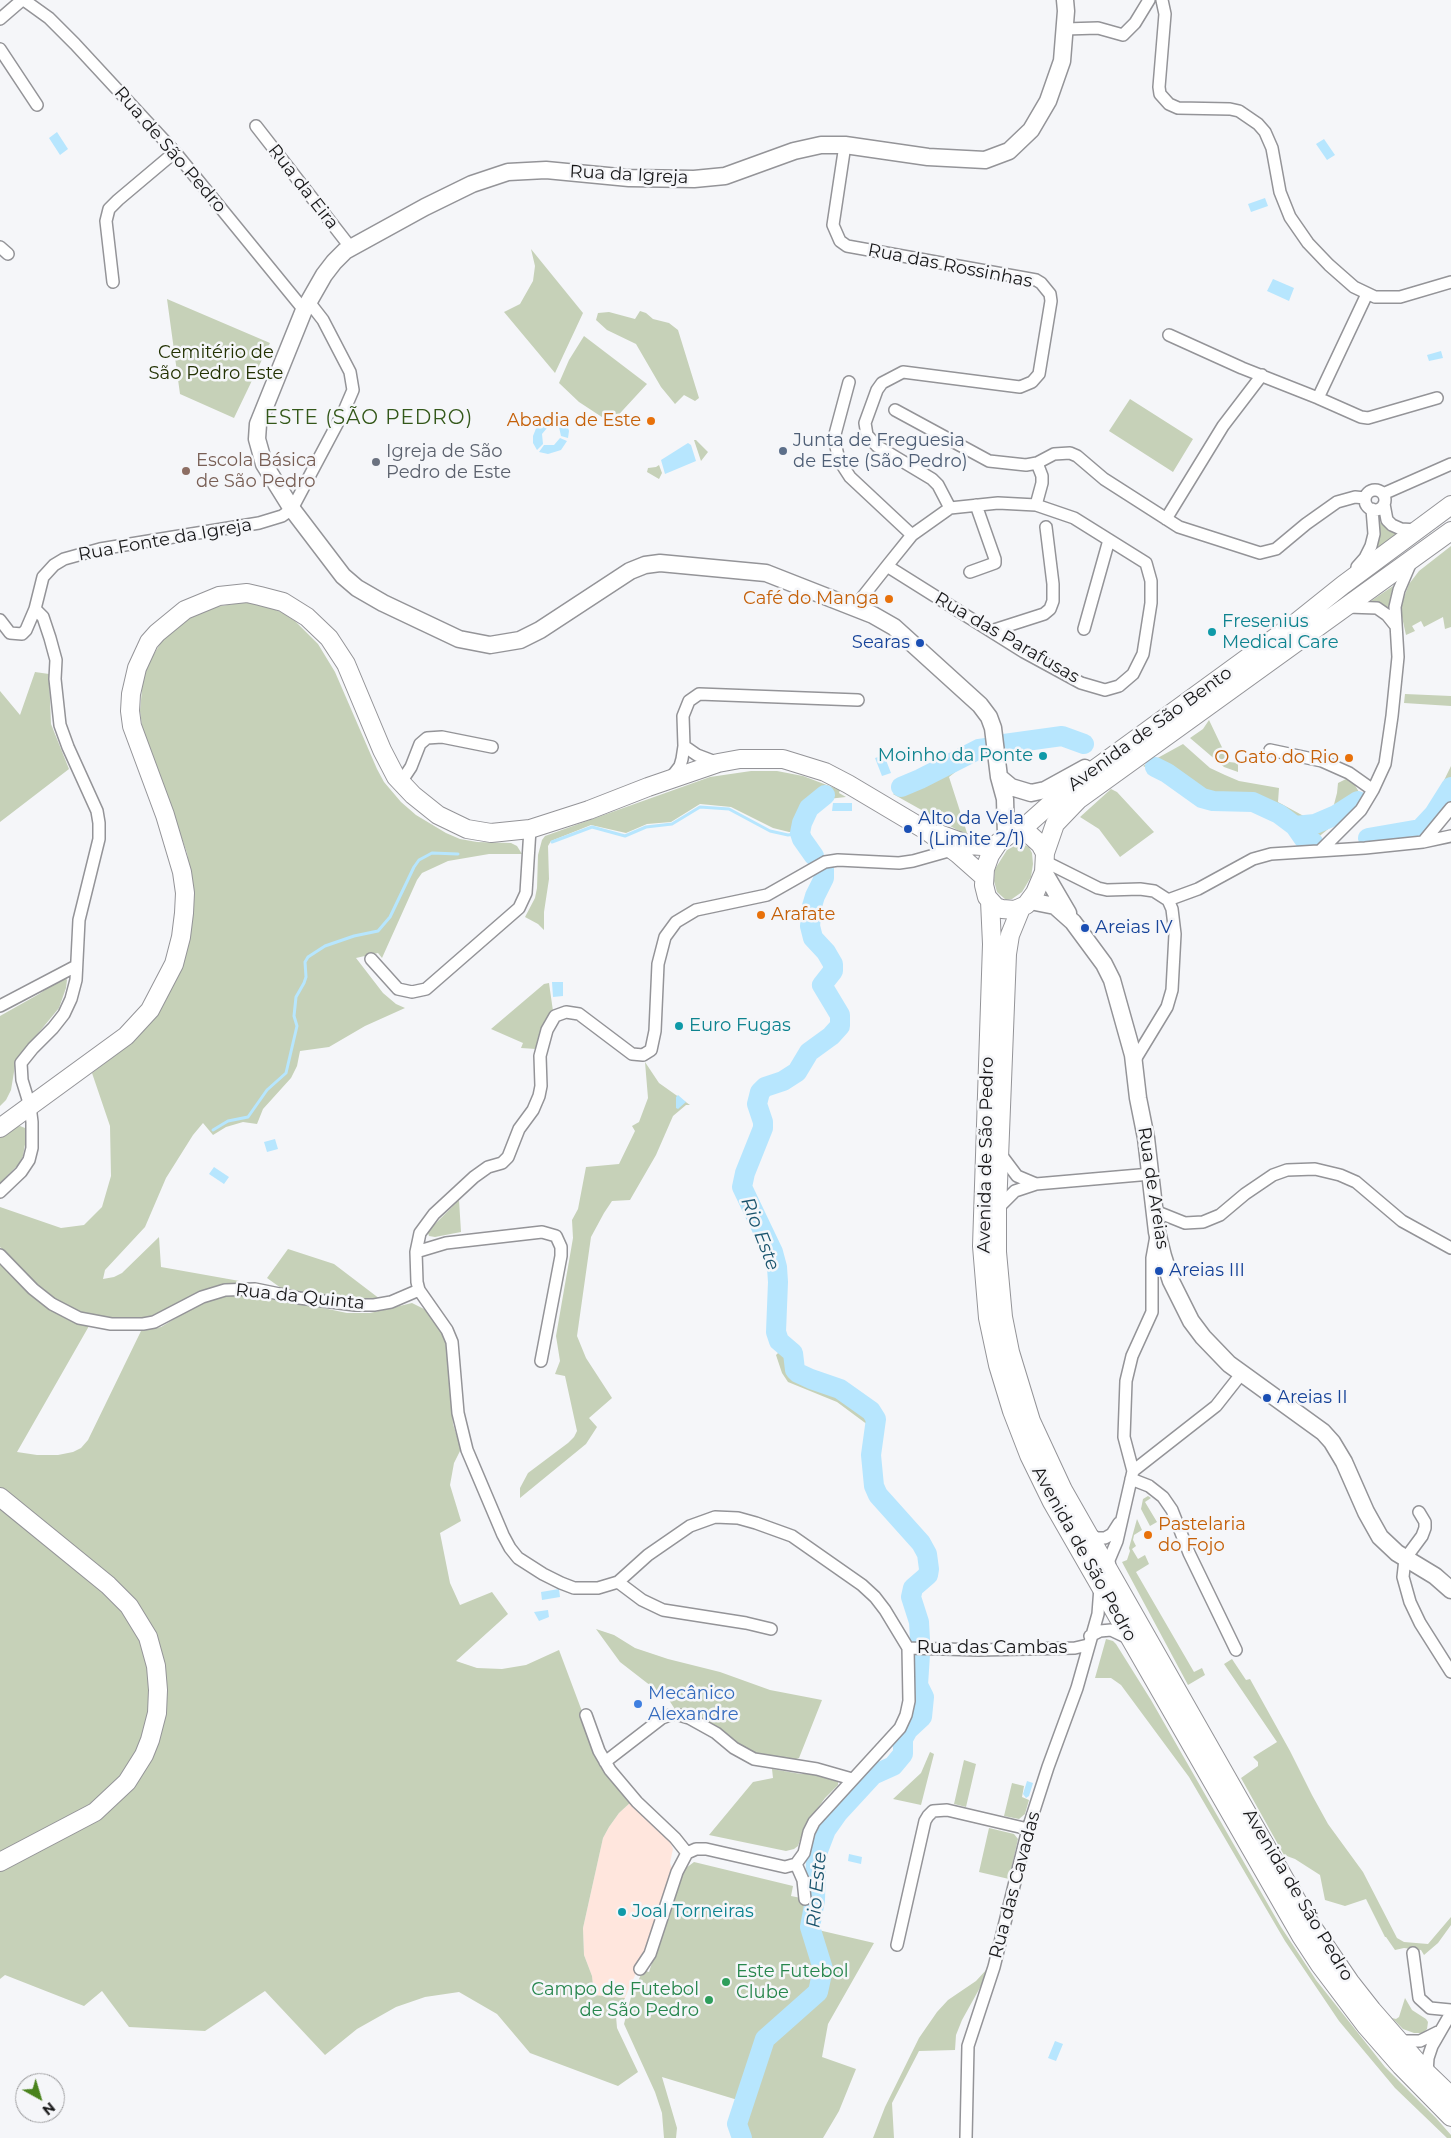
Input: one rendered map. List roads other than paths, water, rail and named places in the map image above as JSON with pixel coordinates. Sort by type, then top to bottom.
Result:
[{"type":"main road","name":"Avenida de São Bento","points":[[1007,838],[1066,790],[1298,621],[1343,585],[1451,506]]},
{"type":"main road","name":"Avenida de São Bento","points":[[1045,862],[1055,824],[1078,800],[1451,531]]},
{"type":"main road","points":[[0,1128],[89,1065],[138,1024],[150,1010],[161,991],[176,955],[184,914],[185,893],[182,872],[168,823],[139,748],[130,711],[131,694],[137,668],[149,642],[185,610],[219,596],[247,593],[282,602],[308,617],[329,638],[346,664],[382,750],[401,782],[413,795],[438,815],[466,829],[491,832],[530,829],[589,810],[670,779],[690,766],[740,759],[783,759],[825,772],[848,784],[926,831],[984,877],[987,861],[1007,838]]},
{"type":"main road","points":[[926,831],[943,834],[969,845]]},
{"type":"main road","points":[[952,850],[1007,838],[1036,838],[1045,862]]},
{"type":"main road","name":"Avenida de São Pedro","points":[[1045,862],[1040,885],[1026,904],[1010,935],[1007,954],[997,1252],[1001,1299],[1010,1352],[1019,1387],[1045,1454],[1088,1533],[1105,1578],[1133,1640],[1285,1909],[1320,1966],[1376,2037],[1451,2117]]},
{"type":"main road","name":"Avenida de São Pedro","points":[[984,877],[984,885],[990,901],[992,958],[982,1210],[983,1255],[988,1318],[998,1365],[1029,1455],[1052,1502],[1105,1578],[1309,1922],[1350,1982],[1398,2041],[1451,2096]]},
{"type":"main road","points":[[990,901],[1002,909],[1026,904]]},
{"type":"main road","points":[[0,1497],[108,1585],[129,1606],[148,1637],[156,1666],[158,1690],[157,1712],[150,1740],[144,1755],[127,1782],[95,1812],[0,1862]]},
{"type":"street","points":[[0,19],[23,0]]},
{"type":"street","name":"Rua de São Pedro","points":[[23,0],[48,18],[75,44],[175,152],[306,306],[323,320],[350,372],[353,390],[344,412],[292,509]]},
{"type":"street","name":"Rua da Igreja","points":[[1007,838],[1017,819],[1005,799],[999,777],[993,728],[989,717],[980,705],[894,627],[872,615],[766,573],[660,563],[645,565],[630,571],[540,630],[520,640],[490,645],[458,639],[383,603],[357,588],[333,565],[292,509],[264,464],[257,439],[258,424],[306,306],[334,262],[351,248],[425,207],[472,184],[508,172],[546,170],[629,178],[694,179],[725,176],[812,147],[845,145],[928,157],[985,160],[1009,151],[1031,130],[1048,101],[1062,61],[1065,0]]},
{"type":"street","points":[[1065,29],[1098,28],[1123,35],[1135,23],[1149,0]]},
{"type":"street","points":[[1162,0],[1165,14],[1160,94],[1169,104],[1178,108],[1230,109],[1239,111],[1258,124],[1265,132],[1272,148],[1280,192],[1290,217],[1308,243],[1329,265],[1354,287],[1375,297],[1400,297],[1451,282]]},
{"type":"street","points":[[0,49],[37,106]]},
{"type":"street","name":"Rua da Eira","points":[[256,126],[351,248]]},
{"type":"street","name":"Rua das Rossinhas","points":[[845,145],[833,225],[840,241],[847,246],[1036,280],[1050,294],[1052,301],[1039,374],[1032,382],[1020,387],[903,372],[890,378],[877,390],[865,423],[867,435],[878,446],[932,479],[938,485],[950,508]]},
{"type":"street","points":[[113,282],[106,221],[110,209],[175,152]]},
{"type":"street","points":[[1318,398],[1367,294]]},
{"type":"street","points":[[1170,335],[1242,368],[1361,417],[1368,418],[1437,398]]},
{"type":"street","points":[[1166,520],[1223,426],[1262,376]]},
{"type":"street","points":[[849,382],[834,438],[839,460],[853,480],[912,535]]},
{"type":"street","points":[[896,410],[989,461],[1014,465],[1037,463],[1054,454],[1070,453],[1077,456],[1104,479],[1166,520],[1215,540],[1260,553],[1276,549],[1337,502],[1355,497],[1365,498]]},
{"type":"street","points":[[1036,505],[1042,483],[1042,476],[1037,463]]},
{"type":"street","points":[[1372,509],[1381,507],[1384,499],[1451,464]]},
{"type":"street","points":[[1365,498],[1367,494],[1375,490],[1384,499],[1387,520],[1392,525],[1401,529],[1418,530]]},
{"type":"street","points":[[1343,585],[1365,558],[1371,546],[1374,534],[1372,509],[1368,507],[1365,498]]},
{"type":"street","name":"Rua das Parafusas","points":[[887,566],[1024,652],[1081,683],[1105,690],[1118,686],[1133,674],[1143,654],[1151,603],[1151,581],[1146,563],[1074,518],[1036,505],[998,503],[950,508]]},
{"type":"street","points":[[970,572],[995,563],[995,558],[976,505]]},
{"type":"street","points":[[853,609],[912,535],[950,508]]},
{"type":"street","name":"Rua Fonte da Igreja","points":[[0,620],[10,633],[22,634],[29,625],[35,609],[43,577],[54,565],[64,559],[100,549],[259,523],[282,516],[292,509]]},
{"type":"street","points":[[991,631],[1044,614],[1050,609],[1053,601],[1053,584],[1046,527]]},
{"type":"street","points":[[1084,629],[1109,540]]},
{"type":"street","points":[[1321,850],[1361,810],[1385,764],[1399,645],[1394,625],[1395,607],[1399,590],[1413,558]]},
{"type":"street","points":[[1346,607],[1363,606],[1377,608],[1387,615],[1394,625]]},
{"type":"street","points":[[0,1192],[21,1172],[29,1160],[33,1135],[30,1106],[22,1080],[22,1063],[64,1014],[74,989],[79,920],[96,853],[99,823],[97,811],[60,725],[55,679],[56,660],[42,617],[35,609]]},
{"type":"street","points":[[690,766],[684,746],[683,716],[689,701],[699,694],[858,700]]},
{"type":"street","points":[[401,782],[411,768],[420,744],[427,738],[442,737],[492,747]]},
{"type":"street","points":[[999,777],[1018,791],[1039,792],[1120,750]]},
{"type":"street","points":[[1270,750],[1322,761],[1349,773],[1373,790]]},
{"type":"street","points":[[1168,900],[1198,890],[1253,859],[1287,851],[1365,848],[1423,842],[1451,835],[1448,829],[1448,812]]},
{"type":"street","points":[[1423,842],[1448,812]]},
{"type":"street","points":[[372,959],[398,989],[412,992],[426,989],[519,908],[526,893],[530,829]]},
{"type":"street","points":[[419,1290],[416,1252],[420,1233],[434,1214],[474,1176],[488,1167],[502,1163],[508,1157],[519,1129],[533,1110],[539,1096],[541,1086],[540,1056],[547,1030],[555,1016],[566,1012],[579,1014],[632,1054],[643,1055],[651,1050],[655,1031],[658,964],[665,937],[676,922],[696,910],[767,895],[825,862],[838,860],[898,863],[914,861],[952,850]]},
{"type":"street","points":[[1045,862],[1098,888],[1108,890],[1154,890],[1168,900],[1172,909],[1174,927],[1172,990],[1167,1007],[1133,1063]]},
{"type":"street","name":"Rua de Areias","points":[[1045,862],[1073,922],[1104,964],[1112,980],[1133,1055],[1151,1174],[1157,1232],[1171,1281],[1191,1321],[1216,1352],[1322,1432],[1332,1442],[1344,1462],[1372,1524],[1388,1546],[1435,1576],[1451,1590]]},
{"type":"street","name":"Rua de Areias","points":[[1026,904],[1055,906],[1073,922]]},
{"type":"street","points":[[0,1006],[76,966]]},
{"type":"street","points":[[999,1152],[1017,1176],[1036,1184]]},
{"type":"street","points":[[1155,1211],[1186,1223],[1203,1222],[1220,1214],[1252,1188],[1273,1175],[1287,1170],[1315,1169],[1340,1174],[1356,1182],[1402,1221],[1451,1248]]},
{"type":"street","points":[[997,1209],[1016,1191],[1036,1184],[1151,1174]]},
{"type":"street","points":[[416,1252],[446,1243],[542,1232],[556,1236],[561,1247],[560,1256],[541,1361]]},
{"type":"street","points":[[1157,1232],[1153,1242],[1152,1312],[1132,1356],[1126,1381],[1124,1437],[1132,1475],[1163,1497],[1172,1510],[1189,1552],[1236,1650]]},
{"type":"street","name":"Rua da Quinta","points":[[0,1255],[32,1289],[52,1304],[78,1318],[111,1324],[137,1325],[154,1322],[202,1297],[225,1290],[255,1289],[299,1298],[355,1305],[374,1305],[391,1302],[419,1290]]},
{"type":"street","name":"Rua das Cambas","points":[[419,1290],[447,1330],[452,1342],[458,1413],[467,1450],[510,1548],[518,1558],[532,1568],[561,1583],[574,1588],[598,1588],[618,1582],[648,1555],[690,1526],[715,1517],[738,1518],[792,1536],[862,1585],[876,1597],[886,1610],[908,1648],[979,1650],[1075,1648],[1089,1641],[1100,1631],[1111,1630],[1133,1640]]},
{"type":"street","points":[[1132,1475],[1216,1406],[1242,1373]]},
{"type":"street","name":"Rua das Cavadas","points":[[966,2138],[968,2046],[994,1966],[1028,1829],[1077,1688],[1098,1614],[1109,1560],[1117,1541],[1132,1475]]},
{"type":"street","points":[[1419,1512],[1425,1522],[1425,1528],[1422,1536],[1405,1558],[1403,1577],[1410,1602],[1428,1638],[1451,1672]]},
{"type":"street","points":[[1088,1533],[1097,1538],[1105,1538],[1112,1534],[1121,1519]]},
{"type":"street","points":[[618,1582],[642,1600],[663,1610],[746,1623],[771,1629]]},
{"type":"street","points":[[640,1969],[650,1954],[676,1872],[687,1853],[696,1849],[706,1849],[785,1867],[796,1864],[804,1853],[809,1832],[814,1822],[891,1739],[906,1715],[910,1674],[908,1648]]},
{"type":"street","points":[[586,1715],[605,1762],[637,1802],[675,1838],[687,1853]]},
{"type":"street","points":[[605,1762],[662,1718],[679,1715],[689,1718],[716,1733],[734,1748],[754,1758],[817,1769],[852,1779]]},
{"type":"street","points":[[897,1945],[925,1821],[933,1811],[947,1810],[1028,1829]]},
{"type":"street","points":[[796,1864],[803,1880],[805,1899]]},
{"type":"street","points":[[1414,1953],[1419,1998],[1430,2008],[1440,2030]]},
{"type":"street","points":[[1428,2073],[1428,2058],[1440,2030],[1451,2012],[1430,2008]]},
{"type":"street","points":[[1398,2041],[1420,2041],[1440,2030]]},
{"type":"water","points":[[57,132],[68,149],[60,155],[49,138]]},
{"type":"water","points":[[1324,139],[1335,155],[1327,160],[1316,144]]},
{"type":"water","points":[[1265,198],[1268,206],[1251,212],[1248,204]]},
{"type":"water","points":[[1273,279],[1294,288],[1289,301],[1267,291]]},
{"type":"water","points":[[1441,351],[1443,358],[1429,361],[1427,355]]},
{"type":"water","points":[[545,419],[561,419],[567,424],[568,438],[561,436],[559,427],[549,427]]},
{"type":"water","points":[[543,420],[547,428],[542,434],[543,444],[537,450],[533,443],[533,436],[537,426]]},
{"type":"water","points":[[560,438],[567,441],[561,450],[548,454],[539,452],[544,445],[554,445]]},
{"type":"water","points":[[688,443],[691,445],[696,461],[665,474],[661,460]]},
{"type":"water","points":[[884,755],[891,773],[882,776],[875,758]]},
{"type":"water","points":[[833,803],[852,803],[852,811],[832,811]]},
{"type":"water","points":[[552,982],[563,982],[563,996],[553,997]]},
{"type":"water","points":[[678,1095],[686,1102],[678,1109],[676,1108],[676,1097]]},
{"type":"water","points":[[275,1139],[278,1149],[267,1152],[264,1142]]},
{"type":"water","points":[[214,1167],[229,1177],[224,1184],[209,1174]]},
{"type":"water","points":[[559,1589],[560,1597],[542,1600],[541,1592]]},
{"type":"water","points":[[548,1610],[549,1617],[539,1621],[534,1612]]},
{"type":"water","points":[[1027,1781],[1033,1783],[1029,1796],[1026,1798],[1023,1794]]},
{"type":"water","points":[[849,1854],[862,1857],[861,1864],[848,1861]]},
{"type":"water","points":[[1055,2041],[1063,2044],[1056,2061],[1048,2058]]},
{"type":"waterway","name":"Rio Este","points":[[1004,744],[1062,736],[1084,744]]},
{"type":"waterway","name":"Rio Este","points":[[901,787],[979,749],[986,748]]},
{"type":"waterway","name":"Rio Este","points":[[1155,767],[1167,773],[1202,798],[1213,801],[1253,802],[1279,814],[1295,826],[1315,824],[1336,815],[1358,801]]},
{"type":"waterway","name":"Rio Este","points":[[1368,838],[1420,829],[1434,814],[1451,787]]},
{"type":"waterway","name":"Rio Este","points":[[814,856],[800,833],[802,823],[809,808],[825,795]]},
{"type":"waterway","points":[[552,842],[592,827],[625,836],[646,827],[672,824],[700,807],[729,809],[770,831],[788,835],[800,833]]},
{"type":"waterway","points":[[1295,826],[1304,839],[1313,842]]},
{"type":"waterway","points":[[213,1130],[228,1121],[248,1117],[267,1090],[286,1073],[297,1026],[294,1016],[296,997],[306,977],[305,962],[308,957],[325,946],[354,936],[378,931],[390,917],[419,860],[432,853],[458,854]]},
{"type":"waterway","name":"Rio Este","points":[[824,869],[824,878],[812,906],[810,926],[813,938],[826,952],[833,964],[833,971],[822,985],[840,1015],[840,1026],[831,1036],[809,1052],[797,1072],[783,1081],[765,1087],[760,1092],[757,1104],[763,1128],[745,1173],[742,1187],[773,1252],[778,1282],[776,1332],[779,1341],[793,1353],[795,1370],[811,1379],[840,1389],[871,1411],[876,1419],[871,1455],[874,1486],[878,1495],[921,1543],[927,1554],[928,1575],[913,1588],[911,1597],[919,1622],[920,1640]]},
{"type":"waterway","name":"Rio Este","points":[[742,2138],[737,2124],[765,2039],[818,1992],[823,1969],[810,1927],[815,1900],[816,1856],[826,1830],[838,1813],[873,1775],[893,1766],[903,1754],[903,1739],[908,1730],[922,1717],[924,1697],[918,1685],[920,1654]]},
{"type":"place","name":"Abadia de Este","points":[[651,421]]},
{"type":"place","name":"Junta de Freguesia de Este (São Pedro)","points":[[783,451]]},
{"type":"place","name":"Igreja de São Pedro de Este","points":[[376,462]]},
{"type":"place","name":"Escola Básica de São Pedro","points":[[186,471]]},
{"type":"place","name":"Café do Manga","points":[[889,599]]},
{"type":"place","name":"Fresenius Medical Care","points":[[1212,632]]},
{"type":"place","name":"Searas","points":[[920,643]]},
{"type":"place","name":"Moinho da Ponte","points":[[1043,756]]},
{"type":"place","name":"O Gato do Rio","points":[[1349,758]]},
{"type":"place","name":"Alto da Vela I (Limite 2/1)","points":[[908,829]]},
{"type":"place","name":"Arafate","points":[[761,915]]},
{"type":"place","name":"Areias IV","points":[[1085,928]]},
{"type":"place","name":"Euro Fugas","points":[[679,1026]]},
{"type":"place","name":"Areias III","points":[[1159,1271]]},
{"type":"place","name":"Areias II","points":[[1267,1398]]},
{"type":"place","name":"Pastelaria do Fojo","points":[[1148,1535]]},
{"type":"place","name":"Mecânico Alexandre","points":[[638,1704]]},
{"type":"place","name":"Joal Torneiras","points":[[622,1912]]},
{"type":"place","name":"Este Futebol Clube","points":[[726,1982]]},
{"type":"place","name":"Campo de Futebol de São Pedro","points":[[709,2000]]},
{"type":"district","name":"ESTE (SÃO PEDRO)","points":[[369,418]]},
{"type":"park label","name":"Cemitério de São Pedro Este","points":[[216,363]]}]
